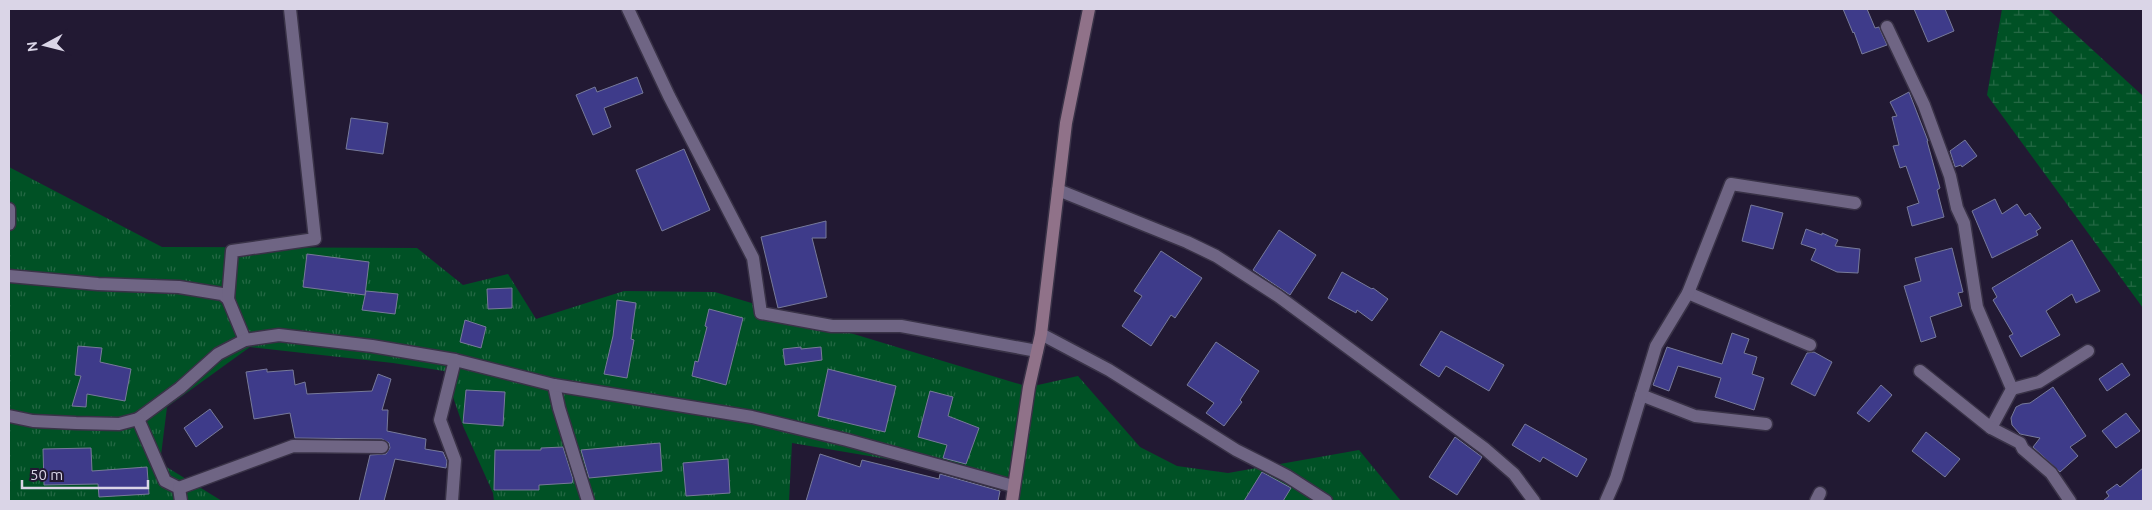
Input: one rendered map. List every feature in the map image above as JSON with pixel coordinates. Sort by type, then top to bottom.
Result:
[{"type":"street","points":[[245,340],[228,299],[232,251],[316,239],[290,9]]},
{"type":"street","points":[[628,9],[669,96],[753,258],[761,314],[832,326],[901,326],[1037,351]]},
{"type":"street","points":[[1012,501],[1029,387],[1041,334],[1066,123],[1089,9]]},
{"type":"street","points":[[1887,28],[1924,105],[1950,176],[1957,208],[1964,223],[1977,307],[2012,389]]},
{"type":"street","points":[[1606,501],[1616,478],[1656,346],[1688,293],[1731,184],[1855,203]]},
{"type":"street","points":[[1058,190],[1208,252],[1278,296],[1484,448],[1514,474],[1534,501]]},
{"type":"street","points":[[9,209],[9,224]]},
{"type":"street","points":[[9,276],[98,284],[179,287],[222,294],[228,299]]},
{"type":"street","points":[[1688,293],[1810,345]]},
{"type":"street","points":[[9,416],[33,421],[119,424],[138,419],[180,388],[218,354],[245,340],[279,334],[348,342],[455,360],[554,385],[752,417],[847,440],[1013,486]]},
{"type":"street","points":[[1041,334],[1109,370],[1236,450],[1287,476],[1326,501]]},
{"type":"street","points":[[1991,428],[2012,389],[2039,382],[2088,351]]},
{"type":"street","points":[[452,501],[455,460],[440,420],[455,360]]},
{"type":"street","points":[[1920,371],[1991,428],[2020,443],[2022,449],[2056,479],[2070,501]]},
{"type":"street","points":[[554,385],[559,408],[588,501]]},
{"type":"street","points":[[1641,395],[1696,416],[1766,424]]},
{"type":"street","points":[[138,419],[165,481],[180,495],[293,446],[382,447]]},
{"type":"green space","points":[[2002,9],[2048,9],[2143,96],[2143,308],[1987,95]]},
{"type":"green space","points":[[9,167],[162,247],[417,248],[463,285],[508,274],[536,319],[624,291],[715,292],[1029,387],[1078,376],[1140,447],[1177,466],[1228,473],[1359,450],[1401,501],[1012,501],[1013,486],[964,472],[792,443],[789,501],[494,501],[493,493],[463,426],[444,371],[393,363],[250,347],[167,407],[160,463],[222,501],[9,501]]},
{"type":"building","points":[[1843,9],[1867,9],[1875,28],[1879,27],[1887,45],[1862,54]]},
{"type":"building","points":[[1914,9],[1945,9],[1954,31],[1928,42]]},
{"type":"building","points":[[637,77],[643,93],[604,108],[611,127],[593,135],[576,95],[595,87],[597,92]]},
{"type":"building","points":[[1909,92],[1928,141],[1940,188],[1937,190],[1944,217],[1912,226],[1907,207],[1919,203],[1906,166],[1900,168],[1893,146],[1899,145],[1892,117],[1897,116],[1890,102]]},
{"type":"building","points":[[351,118],[388,123],[383,154],[346,149]]},
{"type":"building","points":[[1965,140],[1977,156],[1962,167],[1961,165],[1955,167],[1950,151]]},
{"type":"building","points":[[684,149],[710,210],[662,231],[636,170]]},
{"type":"building","points":[[1995,199],[2002,214],[2017,204],[2025,216],[2030,213],[2041,228],[2036,231],[2038,235],[1992,258],[1972,211]]},
{"type":"building","points":[[1751,205],[1783,213],[1773,249],[1742,241]]},
{"type":"building","points":[[826,221],[826,238],[812,238],[827,297],[778,308],[761,237]]},
{"type":"building","points":[[1806,229],[1838,240],[1835,246],[1860,249],[1858,273],[1837,272],[1811,260],[1816,249],[1801,244]]},
{"type":"building","points":[[1279,230],[1316,255],[1290,295],[1253,270]]},
{"type":"building","points":[[2072,240],[2100,291],[2076,303],[2072,294],[2046,311],[2060,335],[2021,357],[2009,336],[2013,334],[1993,300],[1997,297],[1992,288]]},
{"type":"building","points":[[1952,248],[1963,292],[1958,293],[1962,306],[1930,317],[1936,337],[1921,342],[1904,286],[1921,281],[1915,258]]},
{"type":"building","points":[[1161,251],[1202,278],[1175,318],[1171,315],[1151,346],[1122,326],[1142,296],[1134,291]]},
{"type":"building","points":[[307,254],[369,262],[365,295],[303,287]]},
{"type":"building","points":[[1342,272],[1373,288],[1388,299],[1372,321],[1357,310],[1356,313],[1328,298]]},
{"type":"building","points":[[512,288],[512,308],[488,309],[487,289]]},
{"type":"building","points":[[366,291],[398,294],[395,314],[362,310]]},
{"type":"building","points":[[617,300],[636,303],[631,339],[634,340],[627,378],[604,374],[613,336]]},
{"type":"building","points":[[709,309],[743,318],[726,385],[692,376],[695,361],[698,362],[707,327],[705,326]]},
{"type":"building","points":[[465,320],[486,327],[481,348],[460,342]]},
{"type":"building","points":[[1441,331],[1504,365],[1489,391],[1446,366],[1439,377],[1420,365]]},
{"type":"building","points":[[1732,333],[1749,339],[1744,353],[1757,357],[1752,374],[1764,378],[1754,410],[1715,397],[1721,378],[1678,366],[1669,391],[1653,385],[1667,347],[1722,364]]},
{"type":"building","points":[[1216,342],[1259,371],[1240,400],[1242,402],[1224,426],[1206,413],[1214,403],[1187,385]]},
{"type":"building","points":[[78,346],[102,348],[100,362],[131,369],[125,401],[87,394],[86,407],[72,406],[81,376],[75,375]]},
{"type":"building","points":[[801,347],[801,349],[821,347],[822,360],[785,365],[783,349]]},
{"type":"building","points":[[1814,352],[1832,362],[1815,396],[1791,384],[1807,353]]},
{"type":"building","points":[[2122,363],[2130,375],[2107,391],[2099,379]]},
{"type":"building","points":[[267,369],[267,372],[293,370],[295,385],[305,382],[307,394],[372,391],[378,374],[391,379],[382,410],[388,410],[387,431],[426,439],[425,449],[443,452],[447,461],[446,468],[395,459],[384,501],[359,501],[370,455],[386,454],[390,448],[389,443],[382,439],[295,438],[290,413],[254,419],[246,372]]},
{"type":"building","points":[[828,369],[896,386],[885,432],[818,416]]},
{"type":"building","points":[[1881,385],[1892,395],[1869,422],[1857,413]]},
{"type":"building","points":[[2053,387],[2086,436],[2070,447],[2078,456],[2060,472],[2033,447],[2040,438],[2020,434],[2012,425],[2011,418],[2016,407],[2030,403]]},
{"type":"building","points":[[466,390],[505,392],[503,426],[463,423]]},
{"type":"building","points":[[930,391],[953,397],[948,416],[979,428],[966,464],[943,458],[947,445],[918,437]]},
{"type":"building","points":[[210,409],[223,427],[196,447],[184,428]]},
{"type":"building","points":[[2126,413],[2140,431],[2116,448],[2102,431]]},
{"type":"building","points":[[1525,424],[1587,459],[1577,477],[1543,457],[1540,462],[1512,445]]},
{"type":"building","points":[[1926,432],[1960,459],[1945,477],[1912,451]]},
{"type":"building","points":[[1455,437],[1482,457],[1457,495],[1429,477]]},
{"type":"building","points":[[660,443],[662,471],[589,478],[581,450]]},
{"type":"building","points":[[563,447],[573,479],[572,483],[539,485],[539,490],[494,490],[495,450],[541,450],[541,448]]},
{"type":"building","points":[[91,448],[92,471],[147,467],[149,494],[99,497],[98,484],[44,485],[43,449]]},
{"type":"building","points":[[820,454],[860,467],[862,460],[939,479],[940,474],[1000,491],[998,501],[806,501]]},
{"type":"building","points":[[728,459],[730,493],[686,496],[683,463]]},
{"type":"building","points":[[2143,468],[2143,501],[2103,501],[2109,496],[2106,492],[2117,484],[2120,487]]},
{"type":"building","points":[[1262,472],[1291,488],[1283,501],[1244,501]]}]
